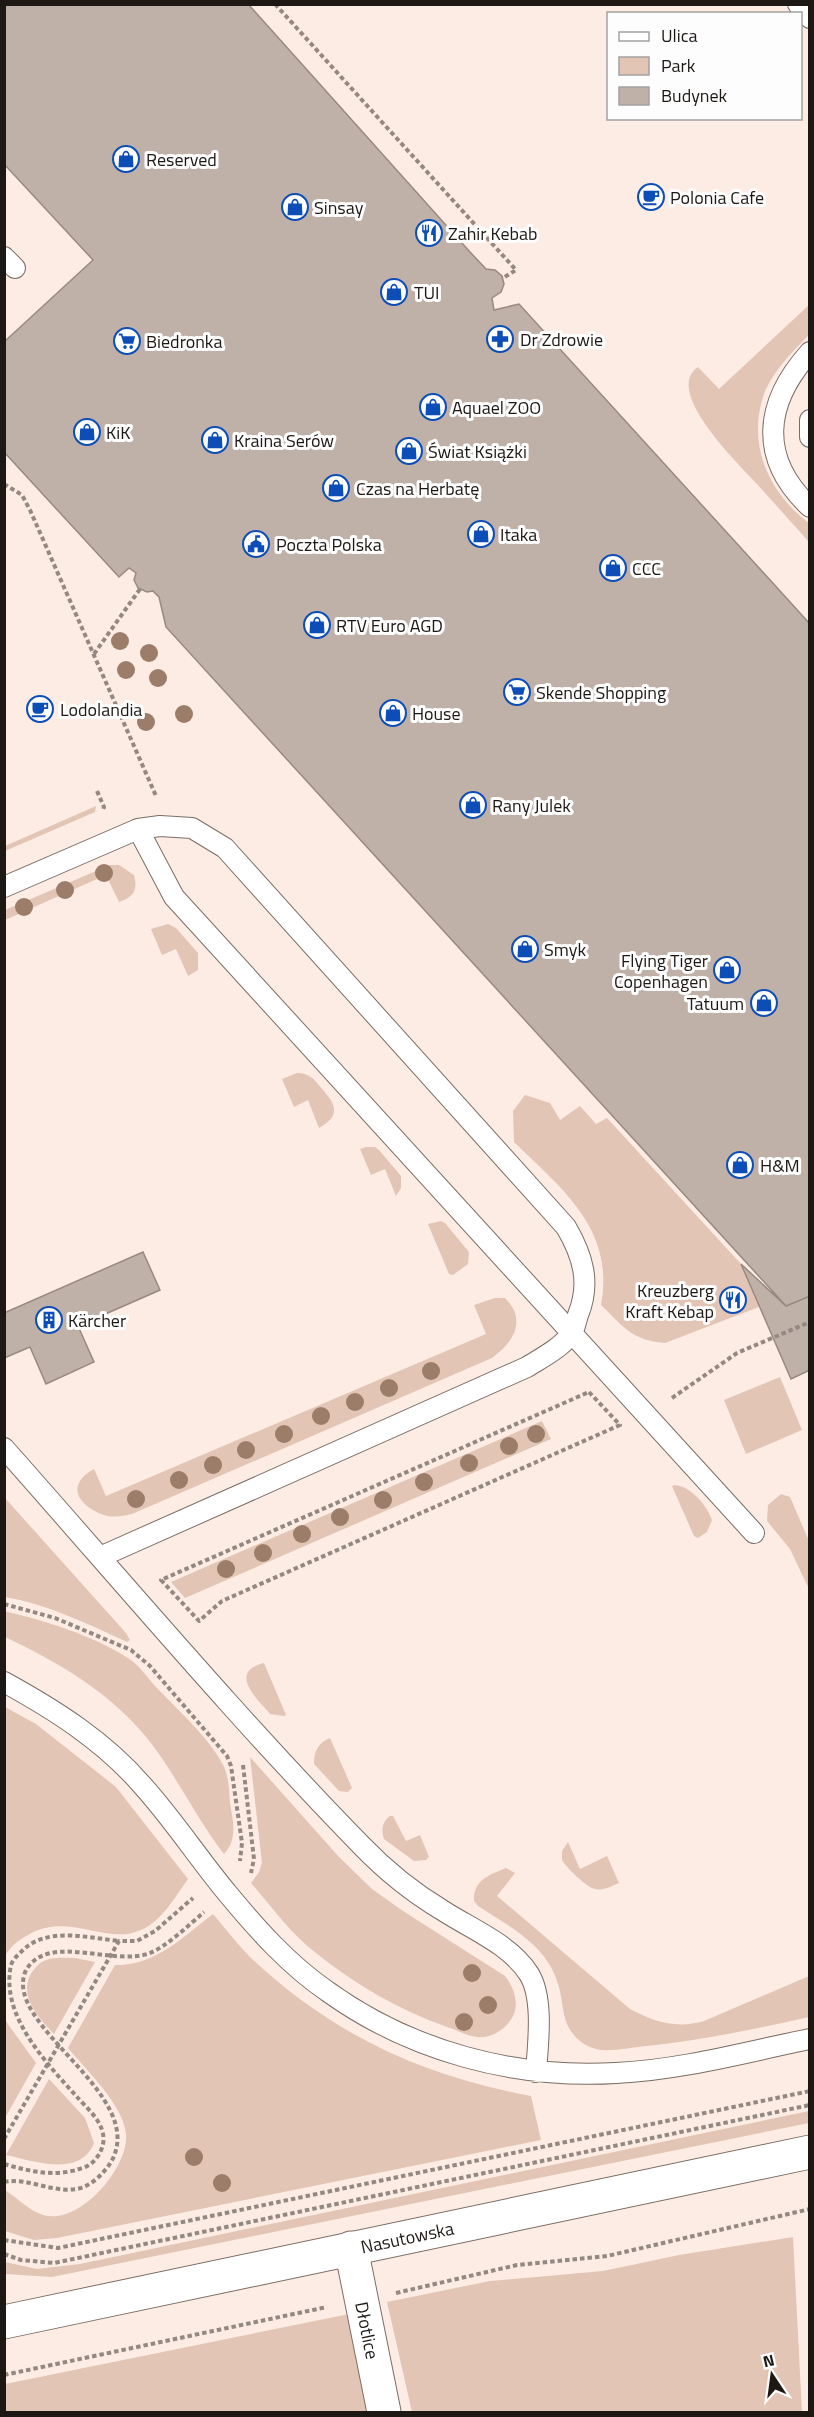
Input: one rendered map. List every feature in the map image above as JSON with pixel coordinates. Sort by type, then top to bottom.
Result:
[{"type":"street","name":"Nasutowska","points":[[11,2316],[810,2152]]},
{"type":"street","name":"Dłotlice","points":[[351,2248],[384,2412]]},
{"type":"lane","points":[[798,4],[810,18]]},
{"type":"lane","points":[[810,352],[780,395],[773,417],[777,462],[793,492],[810,507]]},
{"type":"lane","points":[[810,420],[810,437]]},
{"type":"lane","points":[[4,887],[138,829],[160,826],[192,828],[225,848],[566,1227],[581,1257],[586,1286],[572,1332],[556,1348],[527,1367],[100,1557]]},
{"type":"lane","points":[[138,829],[174,897],[754,1533]]},
{"type":"lane","points":[[4,1448],[269,1748],[361,1845],[421,1897],[517,1958],[530,1975],[536,1992],[539,2037],[536,2072]]},
{"type":"lane","points":[[4,1682],[61,1715],[112,1755],[158,1803],[227,1893],[260,1930],[307,1976],[326,1991],[391,2029],[456,2055],[503,2067],[536,2072],[578,2074],[637,2071],[810,2039]]},
{"type":"path","points":[[275,4],[516,270],[503,278]]},
{"type":"path","points":[[94,654],[140,589]]},
{"type":"path","points":[[669,1400],[737,1353],[810,1322]]},
{"type":"path","points":[[589,1392],[620,1425],[222,1601],[199,1621],[161,1580],[589,1392]]},
{"type":"path","points":[[4,1604],[46,1616],[105,1638],[131,1650],[150,1666],[227,1756],[231,1766],[242,1842],[240,1862]]},
{"type":"path","points":[[4,2182],[31,2183],[54,2190],[81,2187],[104,2173],[115,2155],[119,2135],[106,2106],[58,2047],[30,2019],[20,1990],[25,1971],[38,1957],[59,1951],[128,1958],[151,1953],[181,1932],[250,1876],[254,1859],[242,1759]]},
{"type":"path","points":[[4,2164],[46,2174],[66,2173],[88,2166],[102,2151],[104,2134],[93,2114],[48,2065],[16,2019],[7,1980],[12,1960],[25,1947],[45,1938],[64,1935],[137,1941],[155,1931],[197,1894]]},
{"type":"path","points":[[4,2139],[118,1941]]},
{"type":"path","points":[[4,2240],[58,2248],[810,2091]]},
{"type":"path","points":[[4,2254],[21,2260],[54,2263],[810,2105]]},
{"type":"path","points":[[4,2374],[362,2300],[517,2265],[607,2256],[810,2209]]},
{"type":"green space","points":[[809,305],[809,335],[785,360],[770,381],[760,408],[758,427],[759,446],[771,480],[794,510],[809,523],[809,542],[721,445],[696,410],[690,393],[690,378],[698,367],[719,389]]},
{"type":"green space","points":[[96,806],[95,812],[5,851],[5,846]]},
{"type":"green space","points":[[110,865],[119,865],[134,875],[134,892],[124,900],[119,902],[106,875],[5,920],[5,910]]},
{"type":"green space","points":[[168,924],[176,928],[198,953],[198,970],[188,976],[176,949],[162,955],[151,929]]},
{"type":"green space","points":[[297,1073],[305,1074],[315,1080],[333,1106],[333,1115],[326,1124],[319,1128],[308,1100],[294,1107],[282,1079]]},
{"type":"green space","points":[[525,1095],[550,1103],[560,1120],[580,1106],[596,1124],[607,1118],[741,1264],[759,1307],[665,1343],[644,1339],[622,1326],[601,1305],[603,1278],[600,1254],[593,1233],[567,1195],[514,1142],[513,1111]]},
{"type":"green space","points":[[375,1147],[379,1150],[401,1176],[401,1188],[396,1196],[385,1169],[371,1175],[360,1149]]},
{"type":"green space","points":[[441,1221],[469,1252],[468,1264],[453,1275],[449,1274],[428,1224]]},
{"type":"green space","points":[[495,1298],[505,1298],[512,1306],[516,1322],[512,1338],[492,1358],[132,1514],[114,1517],[104,1515],[88,1507],[80,1498],[78,1487],[80,1481],[94,1469],[106,1496],[486,1334],[474,1305]]},
{"type":"green space","points":[[780,1377],[802,1430],[746,1454],[724,1400]]},
{"type":"green space","points":[[542,1421],[551,1439],[185,1598],[171,1582]]},
{"type":"green space","points":[[675,1485],[692,1493],[710,1514],[712,1520],[707,1532],[698,1538],[694,1536],[672,1486]]},
{"type":"green space","points":[[781,1494],[790,1497],[809,1541],[809,1589],[790,1549],[767,1521],[768,1505]]},
{"type":"green space","points":[[5,1498],[130,1640],[127,1642],[52,1610],[5,1597]]},
{"type":"green space","points":[[4,1611],[68,1630],[99,1642],[128,1658],[192,1724],[216,1753],[227,1777],[233,1836],[224,1854],[161,1757],[136,1725],[120,1709],[84,1681],[5,1637]]},
{"type":"green space","points":[[264,1663],[286,1715],[284,1716],[270,1714],[249,1687],[246,1679],[248,1673],[253,1667]]},
{"type":"green space","points":[[5,1707],[36,1724],[116,1787],[188,1879],[168,1908],[149,1926],[127,1934],[58,1926],[43,1929],[21,1939],[5,1956]]},
{"type":"green space","points":[[330,1738],[352,1788],[348,1792],[339,1791],[314,1764],[318,1748],[322,1742]]},
{"type":"green space","points":[[250,1757],[339,1857],[372,1889],[505,1976],[513,1989],[516,2004],[514,2014],[504,2028],[488,2036],[473,2036],[412,2013],[378,1996],[331,1965],[290,1929],[251,1883],[262,1863]]},
{"type":"green space","points":[[390,1816],[393,1816],[406,1841],[420,1835],[429,1857],[426,1860],[414,1861],[384,1839],[383,1826]]},
{"type":"green space","points":[[568,1842],[580,1869],[607,1856],[619,1883],[598,1889],[591,1888],[582,1881],[562,1860],[562,1851]]},
{"type":"green space","points":[[506,1868],[515,1873],[497,1896],[630,2009],[639,2014],[657,2021],[675,2024],[704,2021],[809,1976],[809,2017],[668,2044],[607,2050],[586,2045],[576,2038],[567,2023],[558,1984],[545,1958],[526,1938],[474,1901],[474,1894],[479,1883]]},
{"type":"green space","points":[[213,1914],[252,1959],[283,1986],[347,2030],[417,2064],[453,2077],[531,2096],[541,2140],[57,2238],[34,2240],[5,2231],[5,2190],[38,2213],[57,2216],[72,2212],[86,2203],[111,2177],[125,2148],[126,2134],[123,2123],[103,2088],[68,2048],[115,1965],[143,1961],[156,1955],[179,1941]]},
{"type":"green space","points":[[56,1958],[75,1958],[95,1962],[54,2034],[36,2013],[28,1998],[28,1981],[32,1972],[44,1961]]},
{"type":"green space","points":[[5,2020],[36,2063],[5,2118]]},
{"type":"green space","points":[[49,2079],[85,2118],[94,2143],[87,2154],[67,2164],[42,2163],[6,2155]]},
{"type":"green space","points":[[809,2111],[809,2123],[52,2277],[5,2274],[5,2262],[37,2269],[80,2264]]},
{"type":"green space","points":[[793,2237],[802,2412],[412,2412],[387,2302],[490,2281],[603,2271],[679,2255]]},
{"type":"green space","points":[[364,2311],[380,2412],[5,2412],[5,2384]]},
{"type":"building","name":"Skende Shopping","points":[[4,4],[248,4],[470,252],[486,269],[495,270],[502,276],[504,284],[501,292],[492,298],[494,310],[519,304],[810,624],[810,1296],[786,1306],[166,627],[159,597],[153,591],[147,592],[138,588],[134,580],[136,573],[129,568],[119,577],[4,452],[4,342],[93,260],[4,164]]},
{"type":"building","name":"Kärcher","points":[[143,1252],[160,1290],[78,1326],[94,1362],[46,1384],[30,1347],[4,1358],[4,1313]]},
{"type":"building","points":[[741,1264],[786,1306],[810,1296],[810,1370],[791,1379]]},
{"type":"place","name":"Reserved","points":[[126,159]]},
{"type":"place","name":"Polonia Cafe","points":[[651,197]]},
{"type":"place","name":"Sinsay","points":[[295,207]]},
{"type":"place","name":"Zahir Kebab","points":[[429,233]]},
{"type":"place","name":"TUI","points":[[394,292]]},
{"type":"place","name":"Dr Zdrowie","points":[[500,339]]},
{"type":"place","name":"Biedronka","points":[[127,341]]},
{"type":"place","name":"Aquael ZOO","points":[[433,407]]},
{"type":"place","name":"KiK","points":[[87,432]]},
{"type":"place","name":"Kraina Serów","points":[[215,440]]},
{"type":"place","name":"Świat Książki","points":[[409,451]]},
{"type":"place","name":"Czas na Herbatę","points":[[336,488]]},
{"type":"place","name":"Itaka","points":[[481,534]]},
{"type":"place","name":"Poczta Polska","points":[[256,544]]},
{"type":"place","name":"CCC","points":[[613,568]]},
{"type":"place","name":"RTV Euro AGD","points":[[317,625]]},
{"type":"place","name":"Skende Shopping","points":[[517,692]]},
{"type":"place","name":"Lodolandia","points":[[40,709]]},
{"type":"place","name":"House","points":[[393,713]]},
{"type":"place","name":"Rany Julek","points":[[473,805]]},
{"type":"place","name":"Smyk","points":[[525,949]]},
{"type":"place","name":"Flying Tiger Copenhagen","points":[[727,970]]},
{"type":"place","name":"Tatuum","points":[[764,1003]]},
{"type":"place","name":"H&M","points":[[740,1165]]},
{"type":"place","name":"Kreuzberg Kraft Kebap","points":[[733,1300]]},
{"type":"place","name":"Kärcher","points":[[49,1320]]}]
